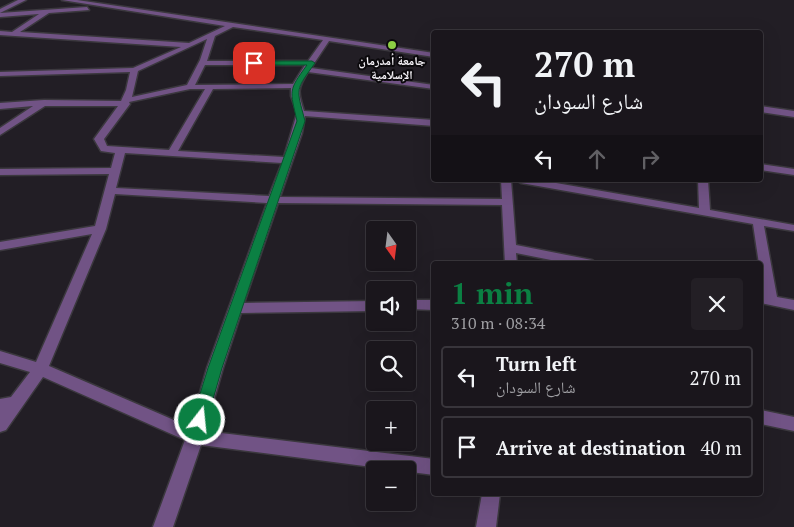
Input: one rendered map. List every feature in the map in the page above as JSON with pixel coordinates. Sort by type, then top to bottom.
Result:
[{"type":"street","points":[[0,13],[23,0]]},
{"type":"street","points":[[65,0],[431,55]]},
{"type":"street","points":[[0,13],[114,7]]},
{"type":"street","points":[[0,41],[49,11]]},
{"type":"street","points":[[0,74],[134,70],[232,25]]},
{"type":"street","points":[[0,33],[190,45]]},
{"type":"street","points":[[190,87],[202,63],[212,35]]},
{"type":"street","points":[[163,527],[195,437],[215,368],[301,121],[301,113],[295,96],[295,86],[327,39]]},
{"type":"street","points":[[202,63],[309,67],[431,87]]},
{"type":"street","points":[[134,70],[134,82],[127,102],[99,139],[104,149],[287,160]]},
{"type":"street","points":[[171,154],[211,86]]},
{"type":"street","points":[[0,106],[44,103],[127,102],[190,87],[295,86]]},
{"type":"street","points":[[0,132],[44,103]]},
{"type":"street","points":[[763,109],[794,114]]},
{"type":"street","points":[[301,113],[431,122]]},
{"type":"street","points":[[0,425],[8,404],[40,369],[100,228],[122,150]]},
{"type":"street","points":[[763,167],[794,172]]},
{"type":"street","points":[[0,172],[116,171]]},
{"type":"street","points":[[506,182],[512,261]]},
{"type":"street","points":[[534,182],[794,228]]},
{"type":"street","points":[[703,182],[706,212]]},
{"type":"street","points":[[111,190],[274,200],[508,202]]},
{"type":"street","points":[[758,222],[762,261]]},
{"type":"street","points":[[0,246],[100,228]]},
{"type":"street","points":[[512,248],[577,261]]},
{"type":"street","points":[[763,270],[766,299],[794,305]]},
{"type":"street","points":[[416,305],[431,305]]},
{"type":"street","points":[[236,308],[366,306]]},
{"type":"street","points":[[0,358],[40,369],[195,437],[431,467]]},
{"type":"street","points":[[763,417],[794,424]]},
{"type":"street","points":[[486,527],[491,496]]},
{"type":"place","name":"جامعة أمدرمان الإسلامية","points":[[392,45]]},
{"type":"route","points":[[200,420],[215,368],[301,121],[301,113],[295,96],[295,86],[312,63],[254,63]]}]
